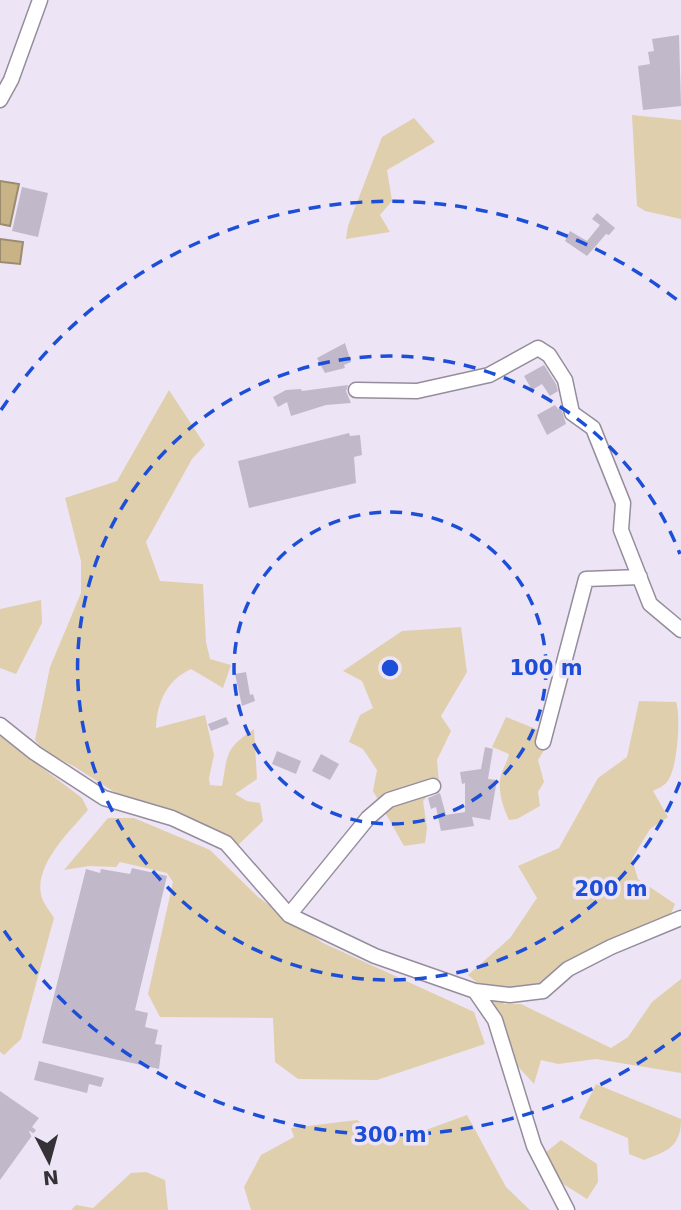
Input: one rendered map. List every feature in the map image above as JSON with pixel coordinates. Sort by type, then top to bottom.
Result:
[{"type":"street","points":[[0,100],[11,80],[40,0]]},
{"type":"street","points":[[356,390],[417,391],[489,375],[538,348],[549,355],[565,380],[572,413],[593,428],[622,503],[621,530],[650,604],[681,630]]},
{"type":"street","points":[[543,742],[586,579],[639,577]]},
{"type":"street","points":[[0,725],[36,753],[104,798],[172,818],[226,844],[289,915],[375,956],[475,991],[510,995],[543,991],[568,969],[611,947],[681,918]]},
{"type":"street","points":[[289,915],[368,818],[389,800],[433,786]]},
{"type":"street","points":[[475,991],[495,1020],[534,1146],[565,1209]]},
{"type":"shaded area","points":[[632,115],[681,120],[681,219],[645,211],[637,206]]},
{"type":"shaded area","points":[[414,118],[435,142],[387,170],[392,201],[380,215],[390,232],[346,239],[348,226],[382,137]]},
{"type":"shaded area","points":[[0,181],[19,184],[10,226],[0,224]]},
{"type":"shaded area","points":[[0,239],[23,242],[20,264],[0,262]]},
{"type":"shaded area","points":[[169,390],[205,445],[192,459],[146,542],[160,581],[203,584],[206,642],[210,659],[231,665],[223,688],[191,669],[176,679],[161,701],[156,728],[205,715],[214,755],[210,785],[222,786],[229,753],[254,729],[257,779],[235,794],[247,801],[260,803],[263,821],[238,845],[204,824],[119,795],[44,751],[35,740],[50,667],[81,593],[81,561],[65,498],[117,481]]},
{"type":"shaded area","points":[[41,600],[42,623],[16,674],[0,668],[0,609]]},
{"type":"shaded area","points":[[461,627],[467,672],[441,716],[451,731],[437,760],[439,783],[423,801],[427,828],[425,843],[404,846],[373,791],[377,770],[363,749],[349,742],[360,715],[373,708],[362,681],[343,671],[402,631]]},
{"type":"shaded area","points":[[639,701],[676,702],[678,708],[678,742],[674,766],[667,782],[653,791],[668,817],[650,829],[632,859],[638,879],[675,904],[670,916],[568,960],[541,985],[525,987],[503,1004],[521,1004],[611,1048],[628,1037],[652,1002],[681,979],[681,1073],[596,1059],[558,1064],[541,1060],[534,1084],[513,1061],[488,1005],[492,996],[468,975],[510,938],[537,898],[518,866],[559,848],[598,778],[627,757]]},
{"type":"shaded area","points":[[506,717],[553,736],[538,760],[544,782],[538,792],[540,806],[517,819],[509,820],[500,786],[509,754],[492,747]]},
{"type":"shaded area","points":[[0,736],[82,798],[88,810],[55,849],[43,871],[42,897],[54,918],[21,1039],[4,1055],[0,1052]]},
{"type":"shaded area","points":[[108,818],[134,818],[210,850],[258,897],[323,943],[474,1012],[485,1044],[377,1080],[298,1079],[275,1062],[273,1018],[160,1017],[148,994],[173,882],[167,873],[120,862],[116,867],[89,866],[64,870]]},
{"type":"shaded area","points":[[596,1084],[681,1119],[675,1142],[666,1150],[644,1160],[629,1154],[628,1138],[579,1118]]},
{"type":"shaded area","points":[[467,1115],[506,1187],[530,1210],[251,1210],[244,1187],[261,1155],[294,1137],[291,1128],[357,1120],[387,1139],[412,1135]]},
{"type":"shaded area","points":[[561,1140],[597,1164],[598,1182],[587,1199],[560,1182],[545,1153]]},
{"type":"shaded area","points":[[146,1172],[165,1180],[168,1210],[71,1210],[76,1205],[93,1208],[131,1173]]},
{"type":"building","points":[[679,35],[681,106],[643,110],[638,66],[650,64],[648,52],[654,51],[652,39]]},
{"type":"building","points":[[22,187],[48,193],[38,237],[12,231]]},
{"type":"building","points":[[597,213],[615,228],[609,235],[606,234],[587,256],[565,241],[570,231],[587,241],[600,225],[592,219]]},
{"type":"building","points":[[345,343],[351,362],[344,365],[345,368],[325,373],[317,358]]},
{"type":"building","points":[[544,365],[558,391],[550,396],[542,384],[532,390],[524,376]]},
{"type":"building","points":[[348,385],[346,391],[351,403],[326,405],[291,416],[287,402],[278,407],[273,397],[286,390],[302,391]]},
{"type":"building","points":[[555,405],[558,409],[561,408],[566,424],[547,435],[537,415]]},
{"type":"building","points":[[349,433],[350,436],[360,435],[362,455],[354,457],[356,483],[249,508],[238,461]]},
{"type":"building","points":[[246,672],[250,695],[253,694],[255,701],[242,706],[235,674]]},
{"type":"building","points":[[226,717],[229,724],[211,731],[208,724]]},
{"type":"building","points":[[485,747],[493,749],[488,779],[497,780],[490,820],[472,817],[474,826],[441,831],[436,807],[431,809],[428,798],[440,793],[446,815],[465,812],[465,783],[462,784],[460,772],[481,769]]},
{"type":"building","points":[[277,751],[301,761],[296,774],[272,764]]},
{"type":"building","points":[[321,754],[339,764],[330,780],[312,771]]},
{"type":"building","points":[[132,868],[167,876],[135,1010],[148,1013],[145,1027],[158,1030],[155,1044],[162,1045],[159,1069],[42,1043],[86,869],[100,873],[101,869],[130,874]]},
{"type":"building","points":[[39,1061],[104,1078],[101,1087],[89,1084],[87,1093],[34,1080]]},
{"type":"building","points":[[0,1091],[39,1118],[32,1127],[36,1130],[0,1180]]}]
